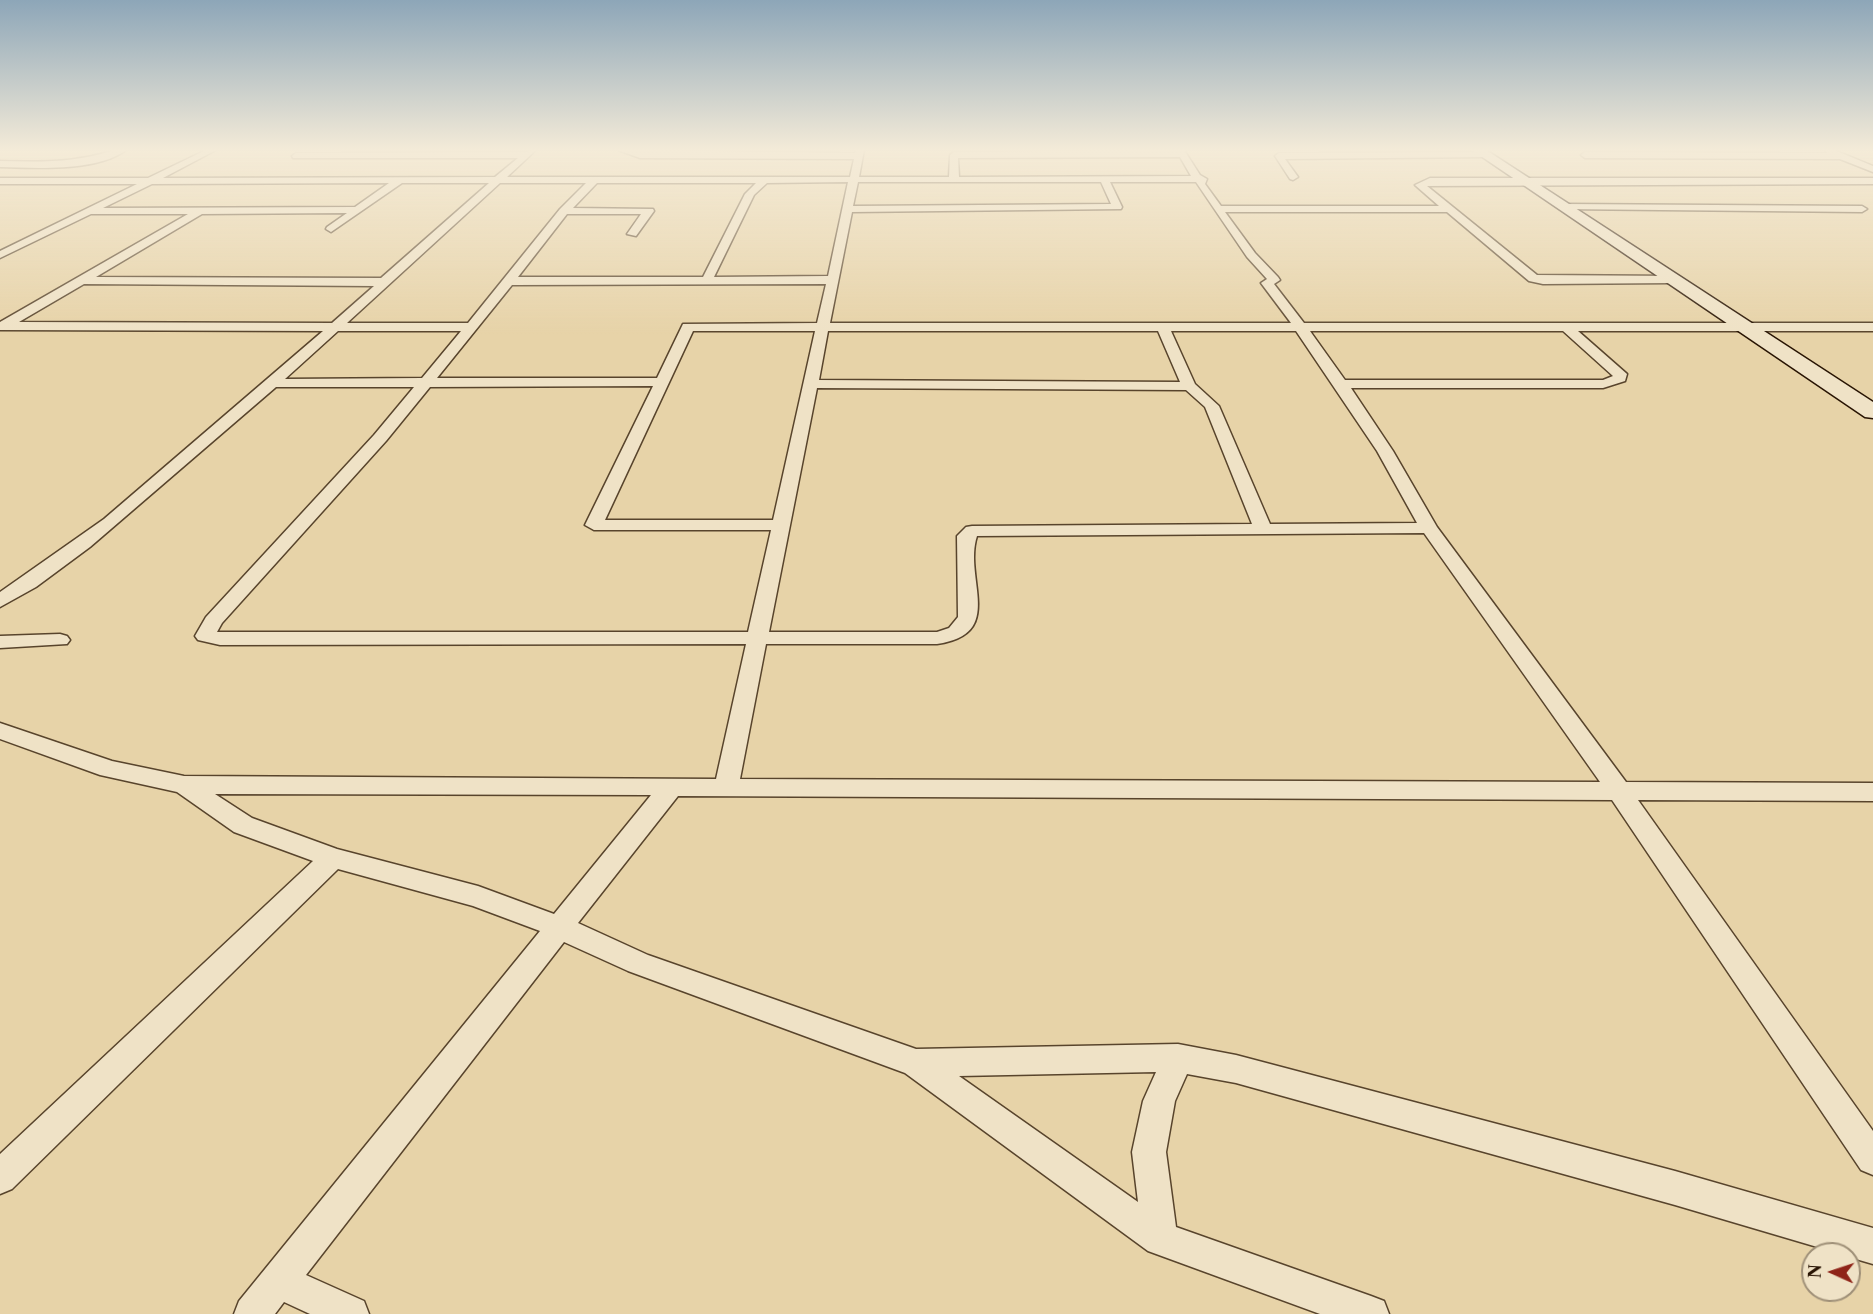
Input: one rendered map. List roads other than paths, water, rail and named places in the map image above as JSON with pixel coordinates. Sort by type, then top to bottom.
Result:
[{"type":"street","points":[[0,255],[89,211]]},
{"type":"street","points":[[2,326],[199,211]]},
{"type":"street","points":[[331,229],[356,211]]},
{"type":"street","points":[[0,601],[84,545],[273,383],[462,211]]},
{"type":"street","points":[[564,211],[380,438],[213,621],[205,636],[220,639],[758,637],[869,639],[954,636],[964,628],[968,617],[966,536],[972,531],[1429,528]]},
{"type":"street","points":[[591,211],[649,212],[632,234]]},
{"type":"street","points":[[707,280],[742,211]]},
{"type":"street","points":[[726,787],[848,211]]},
{"type":"street","points":[[1221,211],[1251,255],[1274,280],[1267,283],[1341,384],[1385,451],[1429,528],[1619,791],[1873,1159]]},
{"type":"street","points":[[1454,211],[1537,279],[1673,279]]},
{"type":"street","points":[[1571,211],[1873,412]]},
{"type":"street","points":[[82,280],[383,282]]},
{"type":"street","points":[[507,281],[833,280]]},
{"type":"street","points":[[2,326],[469,327]]},
{"type":"street","points":[[782,525],[594,525],[688,327],[1164,329],[1873,327]]},
{"type":"street","points":[[1341,384],[1603,384],[1620,378],[1620,374],[1566,327]]},
{"type":"street","points":[[1164,329],[1189,386],[1212,406],[1263,528]]},
{"type":"street","points":[[273,383],[662,382]]},
{"type":"street","points":[[811,384],[1189,386]]},
{"type":"street","points":[[0,642],[60,640]]},
{"type":"street","points":[[0,731],[108,770],[184,785],[1873,792]]},
{"type":"street","points":[[184,785],[243,825],[333,858],[478,897],[560,927],[638,963],[916,1063],[1161,1239],[1371,1314]]},
{"type":"street","points":[[252,1314],[671,787]]},
{"type":"street","points":[[0,1176],[333,858]]},
{"type":"street","points":[[916,1063],[1178,1058],[1236,1069],[1676,1188],[1873,1246]]},
{"type":"street","points":[[1161,1239],[1149,1152],[1159,1101],[1178,1058]]},
{"type":"street","points":[[279,1281],[351,1314]]}]
